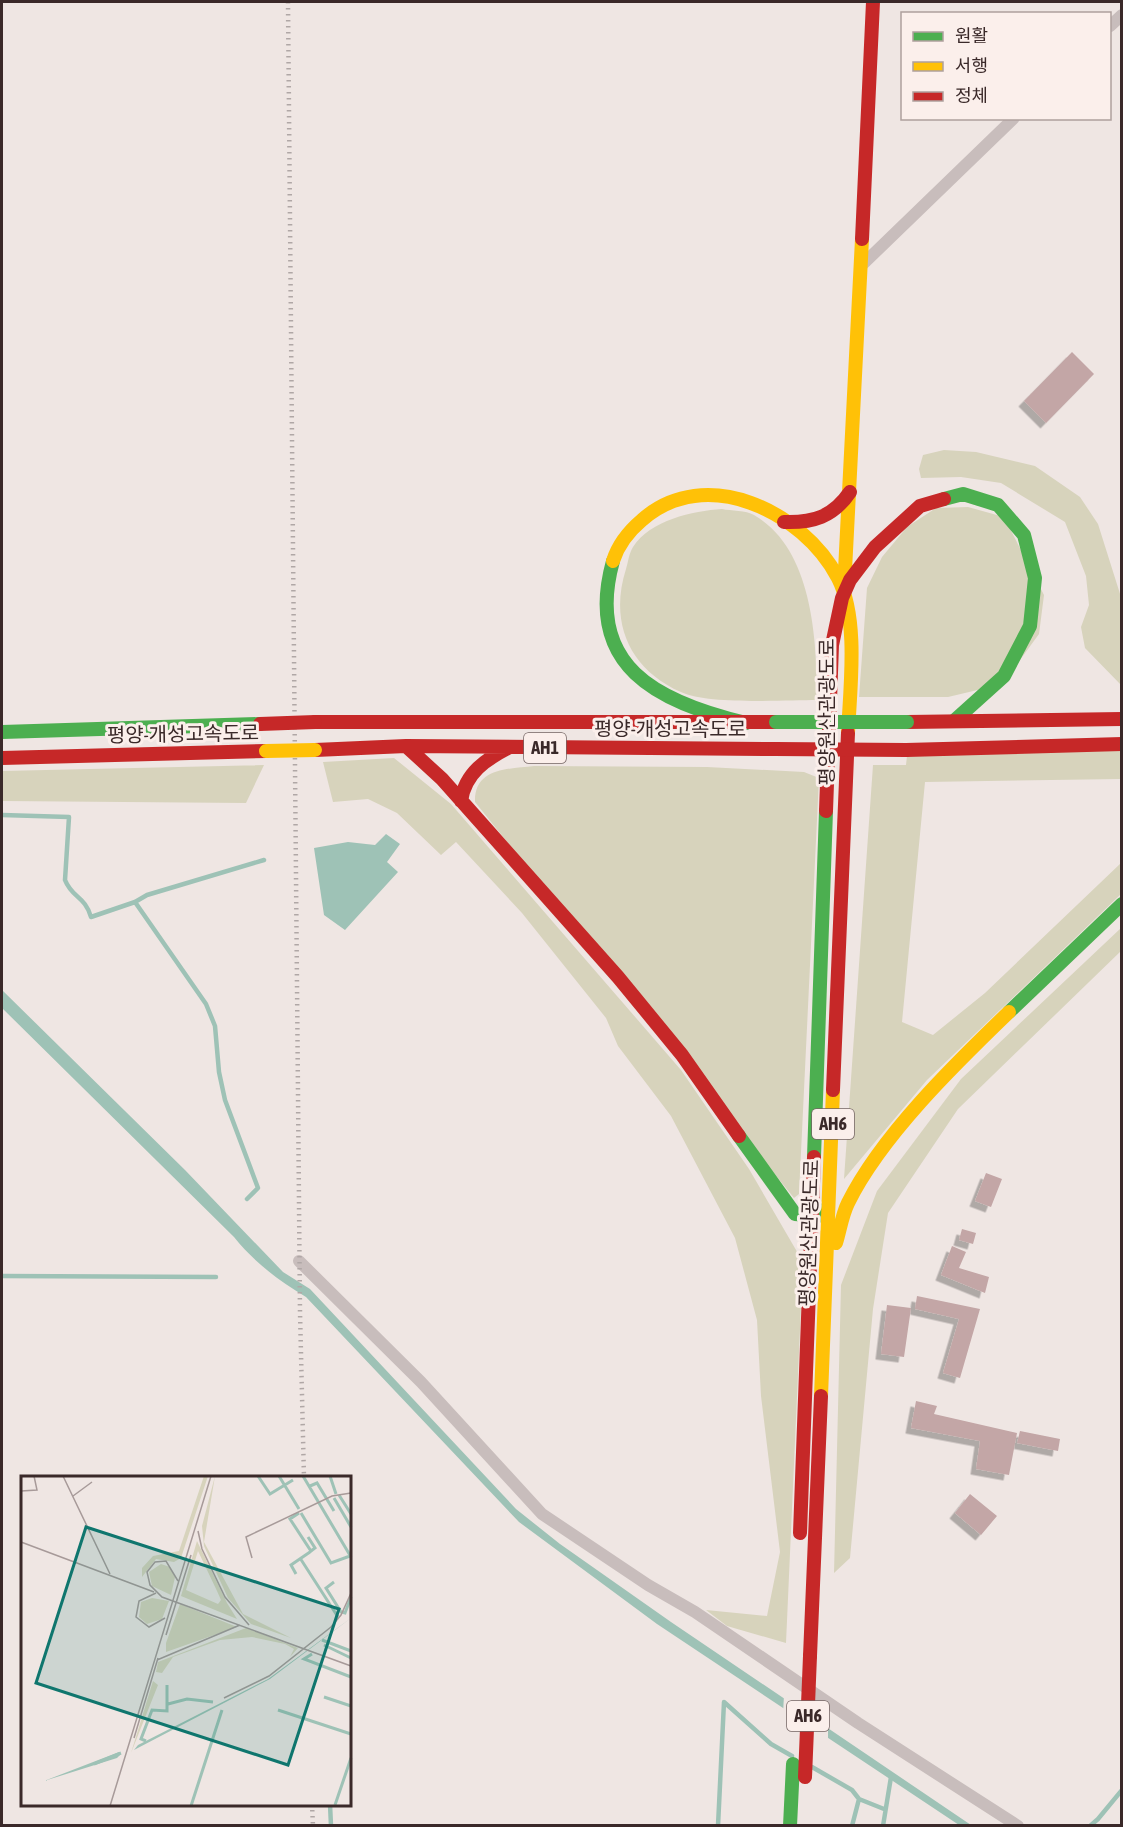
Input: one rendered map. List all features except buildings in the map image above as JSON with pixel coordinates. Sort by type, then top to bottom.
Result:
[{"type":"main road","points":[[844,592],[873,2]]},
{"type":"main road","points":[[784,522],[803,523],[823,519],[837,511],[850,492]]},
{"type":"main road","points":[[844,592],[883,537],[903,519],[932,502],[961,493],[999,498],[1021,507]]},
{"type":"main road","points":[[747,723],[704,713],[674,701],[646,683],[628,666],[611,638],[606,622],[604,597],[608,572],[621,542],[631,529],[656,508],[687,496],[720,494],[736,497],[784,522],[816,550],[844,592]]},
{"type":"main road","name":"평양원산관광도로","points":[[790,1826],[827,1273],[851,667],[844,592]]},
{"type":"main road","name":"평양원산관광도로","points":[[800,1544],[832,645],[844,592]]},
{"type":"main road","points":[[954,721],[975,712],[1018,681]]},
{"type":"main road","name":"평양-개성고속도로","points":[[2,732],[315,722],[747,723],[1122,719]]},
{"type":"main road","name":"평양-개성고속도로","points":[[2,758],[406,746],[906,750],[1122,744]]},
{"type":"main road","points":[[406,746],[424,761],[461,801],[618,977],[681,1055],[784,1202],[795,1214],[818,1215],[830,1202]]},
{"type":"main road","points":[[461,801],[462,790],[480,766],[510,747]]},
{"type":"main road","points":[[827,1273],[848,1205],[864,1175],[911,1114],[962,1057],[1122,904]]},
{"type":"main road","name":"평양원산관광도로","points":[[799,1580],[803,1654],[804,1826]]},
{"type":"street","points":[[861,266],[1012,120]]},
{"type":"street","points":[[299,1261],[421,1382],[542,1514],[648,1585],[695,1612],[858,1723],[1018,1826]]},
{"type":"shaded area","points":[[944,450],[976,452],[1035,466],[1080,497],[1098,524],[1121,597],[1121,685],[1085,648],[1081,627],[1089,605],[1086,576],[1065,522],[1001,483],[961,477],[921,478],[919,469],[923,455]]},
{"type":"shaded area","points":[[968,507],[1004,517],[1044,595],[1039,634],[1020,660],[986,688],[948,697],[859,697],[867,588],[882,557],[907,527],[936,508]]},
{"type":"shaded area","points":[[722,509],[751,513],[774,530],[789,550],[800,573],[813,624],[817,700],[747,701],[693,696],[663,682],[648,671],[636,657],[628,642],[622,625],[620,607],[621,589],[633,547],[650,530],[661,524],[698,512]]},
{"type":"shaded area","points":[[1121,749],[1121,779],[925,782],[902,1022],[933,1035],[985,993],[1121,863],[1121,894],[927,1080],[844,1179],[873,765],[906,765],[907,756]]},
{"type":"shaded area","points":[[394,758],[451,804],[681,1070],[749,1169],[803,1262],[786,1643],[727,1626],[706,1610],[767,1616],[780,1552],[761,1396],[757,1320],[735,1238],[671,1116],[618,1046],[606,1018],[522,913],[456,842],[441,855],[397,813],[368,799],[333,802],[323,762]]},
{"type":"shaded area","points":[[264,765],[246,803],[2,801],[2,771]]},
{"type":"shaded area","points":[[534,766],[707,767],[804,772],[819,778],[799,1194],[794,1198],[475,802],[476,791],[486,776],[494,772]]},
{"type":"shaded area","points":[[386,834],[400,844],[387,862],[398,872],[345,930],[324,915],[314,848],[348,842],[375,845]]},
{"type":"shaded area","points":[[1121,928],[1121,951],[958,1109],[888,1213],[873,1309],[850,1558],[834,1573],[841,1285],[877,1191],[961,1079]]},
{"type":"shaded area","points":[[2,990],[185,1170],[283,1272],[310,1289],[516,1509],[560,1544],[671,1622],[971,1825],[959,1825],[657,1624],[519,1522],[306,1297],[276,1277],[250,1255],[2,1008]]},
{"type":"pier","points":[[784,1696],[828,1726],[828,1743],[783,1713]]},
{"type":"waterway","points":[[2,815],[69,817],[65,880],[85,905],[91,917],[135,902],[147,895],[264,860]]},
{"type":"waterway","points":[[135,902],[206,1004],[215,1026],[219,1072],[225,1100],[258,1188],[247,1199]]},
{"type":"waterway","points":[[2,1276],[216,1277]]},
{"type":"waterway","points":[[718,1826],[724,1702],[771,1744],[792,1756]]},
{"type":"waterway","points":[[812,1767],[852,1790],[859,1799],[884,1809]]},
{"type":"waterway","points":[[883,1826],[891,1777]]},
{"type":"waterway","points":[[1090,1826],[1122,1790]]},
{"type":"waterway","points":[[852,1826],[859,1799]]},
{"type":"waterway","points":[[330,1806],[331,1826]]},
{"type":"railway","points":[[288,2],[300,1312],[304,1476]]},
{"type":"railway","points":[[312,1806],[313,1826]]},
{"type":"traffic: fast","points":[[944,499],[963,494],[998,505],[1024,535],[1035,578],[1030,626],[1004,676],[954,721]]},
{"type":"traffic: fast","points":[[613,561],[607,597],[609,628],[619,653],[635,674],[657,690],[684,704],[746,723]]},
{"type":"traffic: fast","points":[[776,722],[907,722]]},
{"type":"traffic: fast","points":[[2,732],[260,724]]},
{"type":"traffic: fast","points":[[814,1157],[826,811]]},
{"type":"traffic: fast","points":[[1009,1012],[1122,904]]},
{"type":"traffic: fast","points":[[739,1136],[795,1214],[818,1216],[824,1210]]},
{"type":"traffic: fast","points":[[790,1826],[793,1764]]},
{"type":"traffic: slow","points":[[844,590],[862,239]]},
{"type":"traffic: slow","points":[[613,561],[624,539],[642,520],[667,504],[694,496],[722,496],[750,503],[777,515],[801,533],[822,554],[838,578],[845,595],[849,613],[852,654],[848,733]]},
{"type":"traffic: slow","points":[[266,751],[315,750]]},
{"type":"traffic: slow","points":[[836,1243],[848,1203],[879,1152],[943,1078],[1009,1012]]},
{"type":"traffic: slow","points":[[821,1396],[833,1090]]},
{"type":"traffic: jam","points":[[862,239],[873,2]]},
{"type":"traffic: jam","points":[[784,522],[813,520],[822,517],[837,507],[850,492]]},
{"type":"traffic: jam","points":[[826,811],[832,645],[842,598],[850,580],[875,547],[920,506],[944,499]]},
{"type":"traffic: jam","points":[[907,722],[1122,719]]},
{"type":"traffic: jam","points":[[315,722],[776,722]]},
{"type":"traffic: jam","points":[[260,724],[315,722]]},
{"type":"traffic: jam","points":[[833,1090],[848,733]]},
{"type":"traffic: jam","points":[[906,750],[1122,744]]},
{"type":"traffic: jam","points":[[406,746],[442,779],[618,977],[682,1055],[739,1136]]},
{"type":"traffic: jam","points":[[315,750],[406,746],[775,749]]},
{"type":"traffic: jam","points":[[461,801],[467,782],[478,768],[510,747]]},
{"type":"traffic: jam","points":[[775,749],[906,750]]},
{"type":"traffic: jam","points":[[2,758],[266,751]]},
{"type":"traffic: jam","points":[[800,1533],[814,1157]]},
{"type":"traffic: jam","points":[[810,1656],[821,1396]]},
{"type":"traffic: jam","points":[[805,1777],[810,1656]]}]
